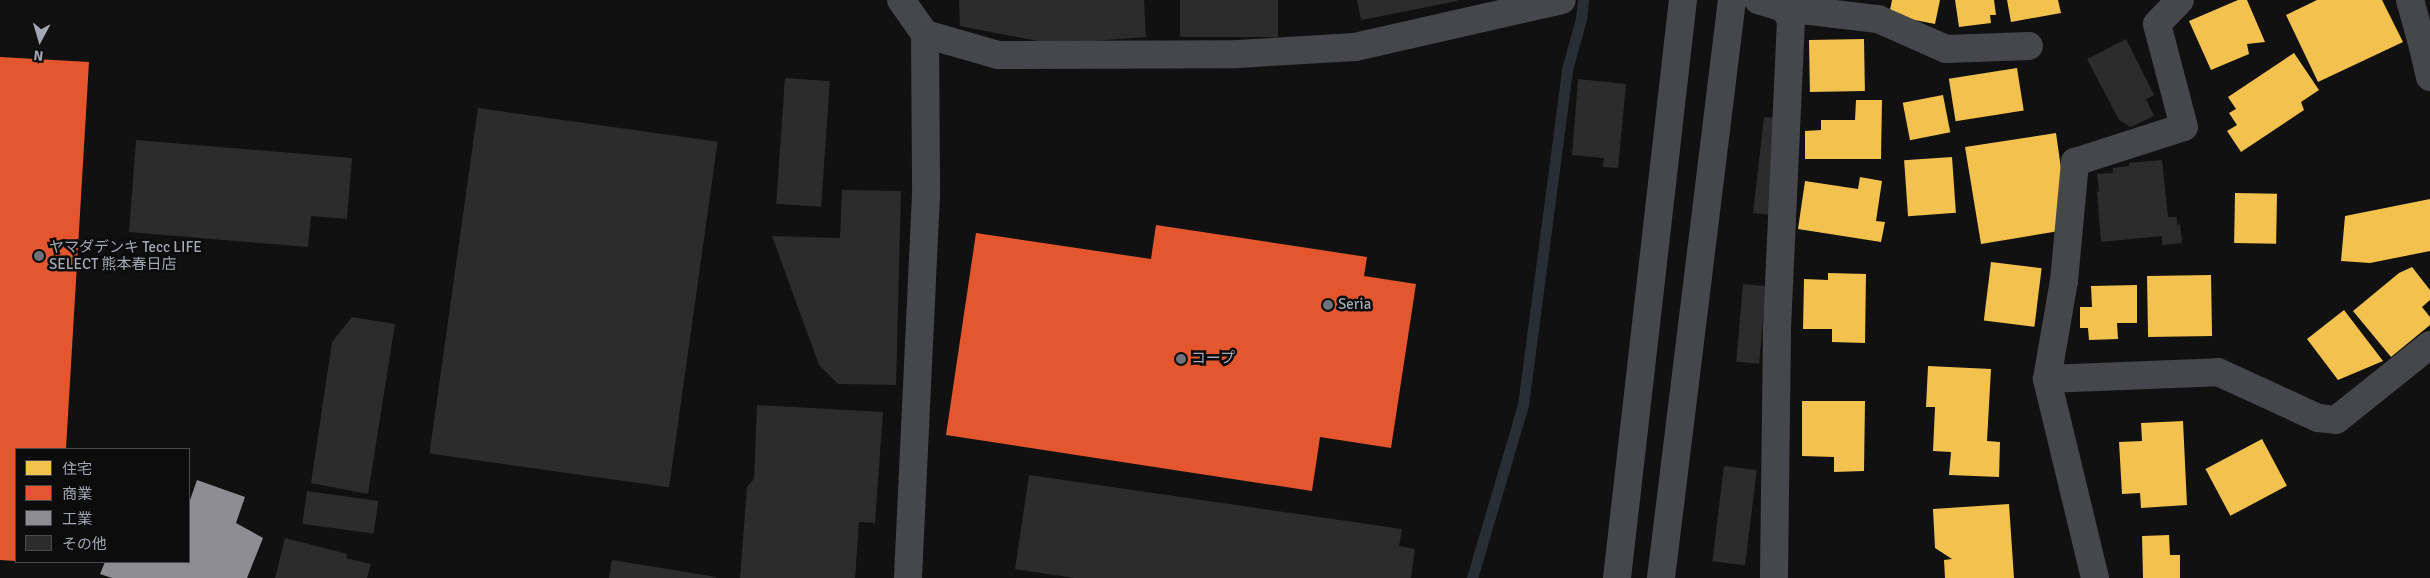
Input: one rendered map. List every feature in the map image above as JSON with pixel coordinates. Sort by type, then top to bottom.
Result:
[{"type":"street","points":[[902,0],[925,34],[926,195],[908,578]]},
{"type":"street","points":[[925,34],[998,55],[1237,54],[1355,47],[1562,0]]},
{"type":"street","points":[[1617,578],[1683,0]]},
{"type":"street","points":[[1661,578],[1732,0]]},
{"type":"street","points":[[1758,0],[1784,8],[1868,9],[1878,19],[1946,49],[2029,46]]},
{"type":"street","points":[[2095,578],[2047,380],[2064,281],[2075,162],[2184,127],[2157,24],[2180,0]]},
{"type":"street","points":[[2410,1],[2426,48],[2430,77]]},
{"type":"street","points":[[1774,578],[1777,329],[1791,20],[1784,8]]},
{"type":"street","points":[[2047,380],[2218,372],[2318,418],[2336,420],[2430,345]]},
{"type":"building: 住宅","points":[[1892,0],[1940,0],[1935,24],[1889,15]]},
{"type":"building: 住宅","points":[[1955,0],[1994,0],[1996,15],[1990,15],[1991,23],[1959,27]]},
{"type":"building: 住宅","points":[[2007,0],[2058,0],[2061,13],[2011,22]]},
{"type":"building: 住宅","points":[[2238,0],[2247,0],[2265,42],[2247,44],[2249,54],[2211,70],[2189,21]]},
{"type":"building: 住宅","points":[[2317,0],[2382,0],[2403,42],[2318,82],[2286,15]]},
{"type":"building: 住宅","points":[[1864,39],[1865,91],[1810,92],[1809,40]]},
{"type":"building: 住宅","points":[[2294,53],[2319,90],[2301,102],[2304,110],[2241,152],[2227,131],[2237,125],[2229,113],[2236,109],[2228,97]]},
{"type":"building: 住宅","points":[[2017,68],[2024,110],[1956,121],[1949,79]]},
{"type":"building: 住宅","points":[[1943,95],[1950,132],[1910,140],[1903,103]]},
{"type":"building: 住宅","points":[[1856,100],[1882,100],[1881,159],[1805,159],[1805,131],[1821,130],[1821,120],[1855,120]]},
{"type":"building: 住宅","points":[[2056,133],[2065,197],[2065,230],[1981,244],[1965,147]]},
{"type":"building: 住宅","points":[[1952,157],[1956,213],[1908,216],[1904,160]]},
{"type":"building: 住宅","points":[[1860,177],[1882,181],[1876,221],[1885,222],[1881,242],[1798,229],[1805,181],[1858,189]]},
{"type":"building: 住宅","points":[[2235,193],[2277,194],[2276,244],[2234,243]]},
{"type":"building: 住宅","points":[[2430,199],[2430,251],[2370,263],[2341,261],[2345,216]]},
{"type":"building: 住宅","points":[[1991,262],[2042,268],[2034,327],[1984,321]]},
{"type":"building: 住宅","points":[[2412,267],[2430,290],[2430,300],[2422,307],[2430,317],[2430,325],[2391,357],[2353,311],[2399,273]]},
{"type":"building: 住宅","points":[[1828,273],[1866,274],[1865,343],[1832,342],[1832,329],[1803,329],[1804,279],[1828,280]]},
{"type":"building: 住宅","points":[[2211,275],[2212,336],[2148,337],[2147,276]]},
{"type":"building: 住宅","points":[[2137,285],[2137,323],[2117,323],[2118,339],[2089,340],[2088,328],[2080,328],[2080,307],[2092,307],[2091,286]]},
{"type":"building: 住宅","points":[[2344,310],[2383,361],[2338,380],[2307,339]]},
{"type":"building: 住宅","points":[[1928,366],[1991,369],[1987,441],[2000,442],[1999,477],[1949,475],[1951,452],[1933,451],[1935,407],[1926,407]]},
{"type":"building: 住宅","points":[[1802,401],[1865,401],[1864,471],[1834,472],[1834,457],[1802,456]]},
{"type":"building: 住宅","points":[[2183,421],[2187,505],[2141,508],[2140,493],[2122,494],[2119,442],[2142,441],[2141,423]]},
{"type":"building: 住宅","points":[[2262,439],[2287,486],[2230,516],[2205,469]]},
{"type":"building: 住宅","points":[[2009,504],[2014,578],[1945,578],[1944,560],[1952,559],[1935,548],[1933,509]]},
{"type":"building: 住宅","points":[[2169,535],[2170,555],[2180,555],[2180,578],[2143,578],[2142,536]]},
{"type":"building: 商業","name":"ヤマダデンキ Tecc LIFE SELECT 熊本春日店","points":[[0,57],[89,62],[66,448],[15,448],[15,561],[0,560]]},
{"type":"building: 商業","name":"コープ","points":[[1156,225],[1367,257],[1364,276],[1416,284],[1391,448],[1320,437],[1312,491],[946,435],[976,233],[1151,259]]},
{"type":"building: 工業","points":[[197,480],[245,497],[236,523],[263,538],[247,578],[112,578],[100,574],[105,563],[190,563],[190,500]]},
{"type":"building: その他","points":[[959,0],[1144,0],[1146,37],[1053,44],[960,26]]},
{"type":"building: その他","points":[[1180,0],[1278,0],[1278,37],[1180,37]]},
{"type":"building: その他","points":[[1357,0],[1457,0],[1457,1],[1361,20]]},
{"type":"building: その他","points":[[2126,39],[2154,95],[2146,99],[2154,116],[2131,127],[2119,120],[2087,59]]},
{"type":"building: その他","points":[[785,78],[830,81],[821,207],[776,204]]},
{"type":"building: その他","points":[[1578,79],[1626,84],[1618,168],[1603,167],[1604,158],[1572,155]]},
{"type":"building: その他","points":[[478,108],[718,142],[669,487],[429,454]]},
{"type":"building: その他","points":[[1764,117],[1777,118],[1771,215],[1753,213]]},
{"type":"building: その他","points":[[136,140],[352,158],[347,219],[311,216],[308,247],[129,232]]},
{"type":"building: その他","points":[[2162,160],[2168,217],[2177,217],[2177,225],[2180,224],[2182,243],[2162,245],[2162,236],[2101,242],[2097,174],[2113,173],[2113,168],[2129,166],[2129,163]]},
{"type":"building: その他","points":[[842,190],[901,191],[896,385],[838,384],[819,365],[772,236],[840,238]]},
{"type":"building: その他","points":[[1743,284],[1766,286],[1759,364],[1736,362]]},
{"type":"building: その他","points":[[352,317],[395,324],[368,494],[311,483],[332,342]]},
{"type":"building: その他","points":[[757,405],[883,412],[875,523],[859,522],[855,578],[740,578],[747,487],[754,479]]},
{"type":"building: その他","points":[[1724,466],[1757,470],[1745,565],[1712,561]]},
{"type":"building: その他","points":[[1029,475],[1402,529],[1399,546],[1415,549],[1411,578],[1074,578],[1015,569]]},
{"type":"building: その他","points":[[307,491],[378,501],[374,534],[302,524]]},
{"type":"building: その他","points":[[285,538],[347,554],[346,558],[371,564],[367,578],[275,578]]},
{"type":"building: その他","points":[[612,560],[716,577],[716,578],[609,578]]},
{"type":"waterway","points":[[1472,578],[1523,405],[1567,69],[1581,19],[1583,0]]},
{"type":"place","name":"ヤマダデンキ Tecc LIFE SELECT 熊本春日店","points":[[39,256]]},
{"type":"place","name":"Seria","points":[[1328,305]]},
{"type":"place","name":"コープ","points":[[1181,359]]}]
